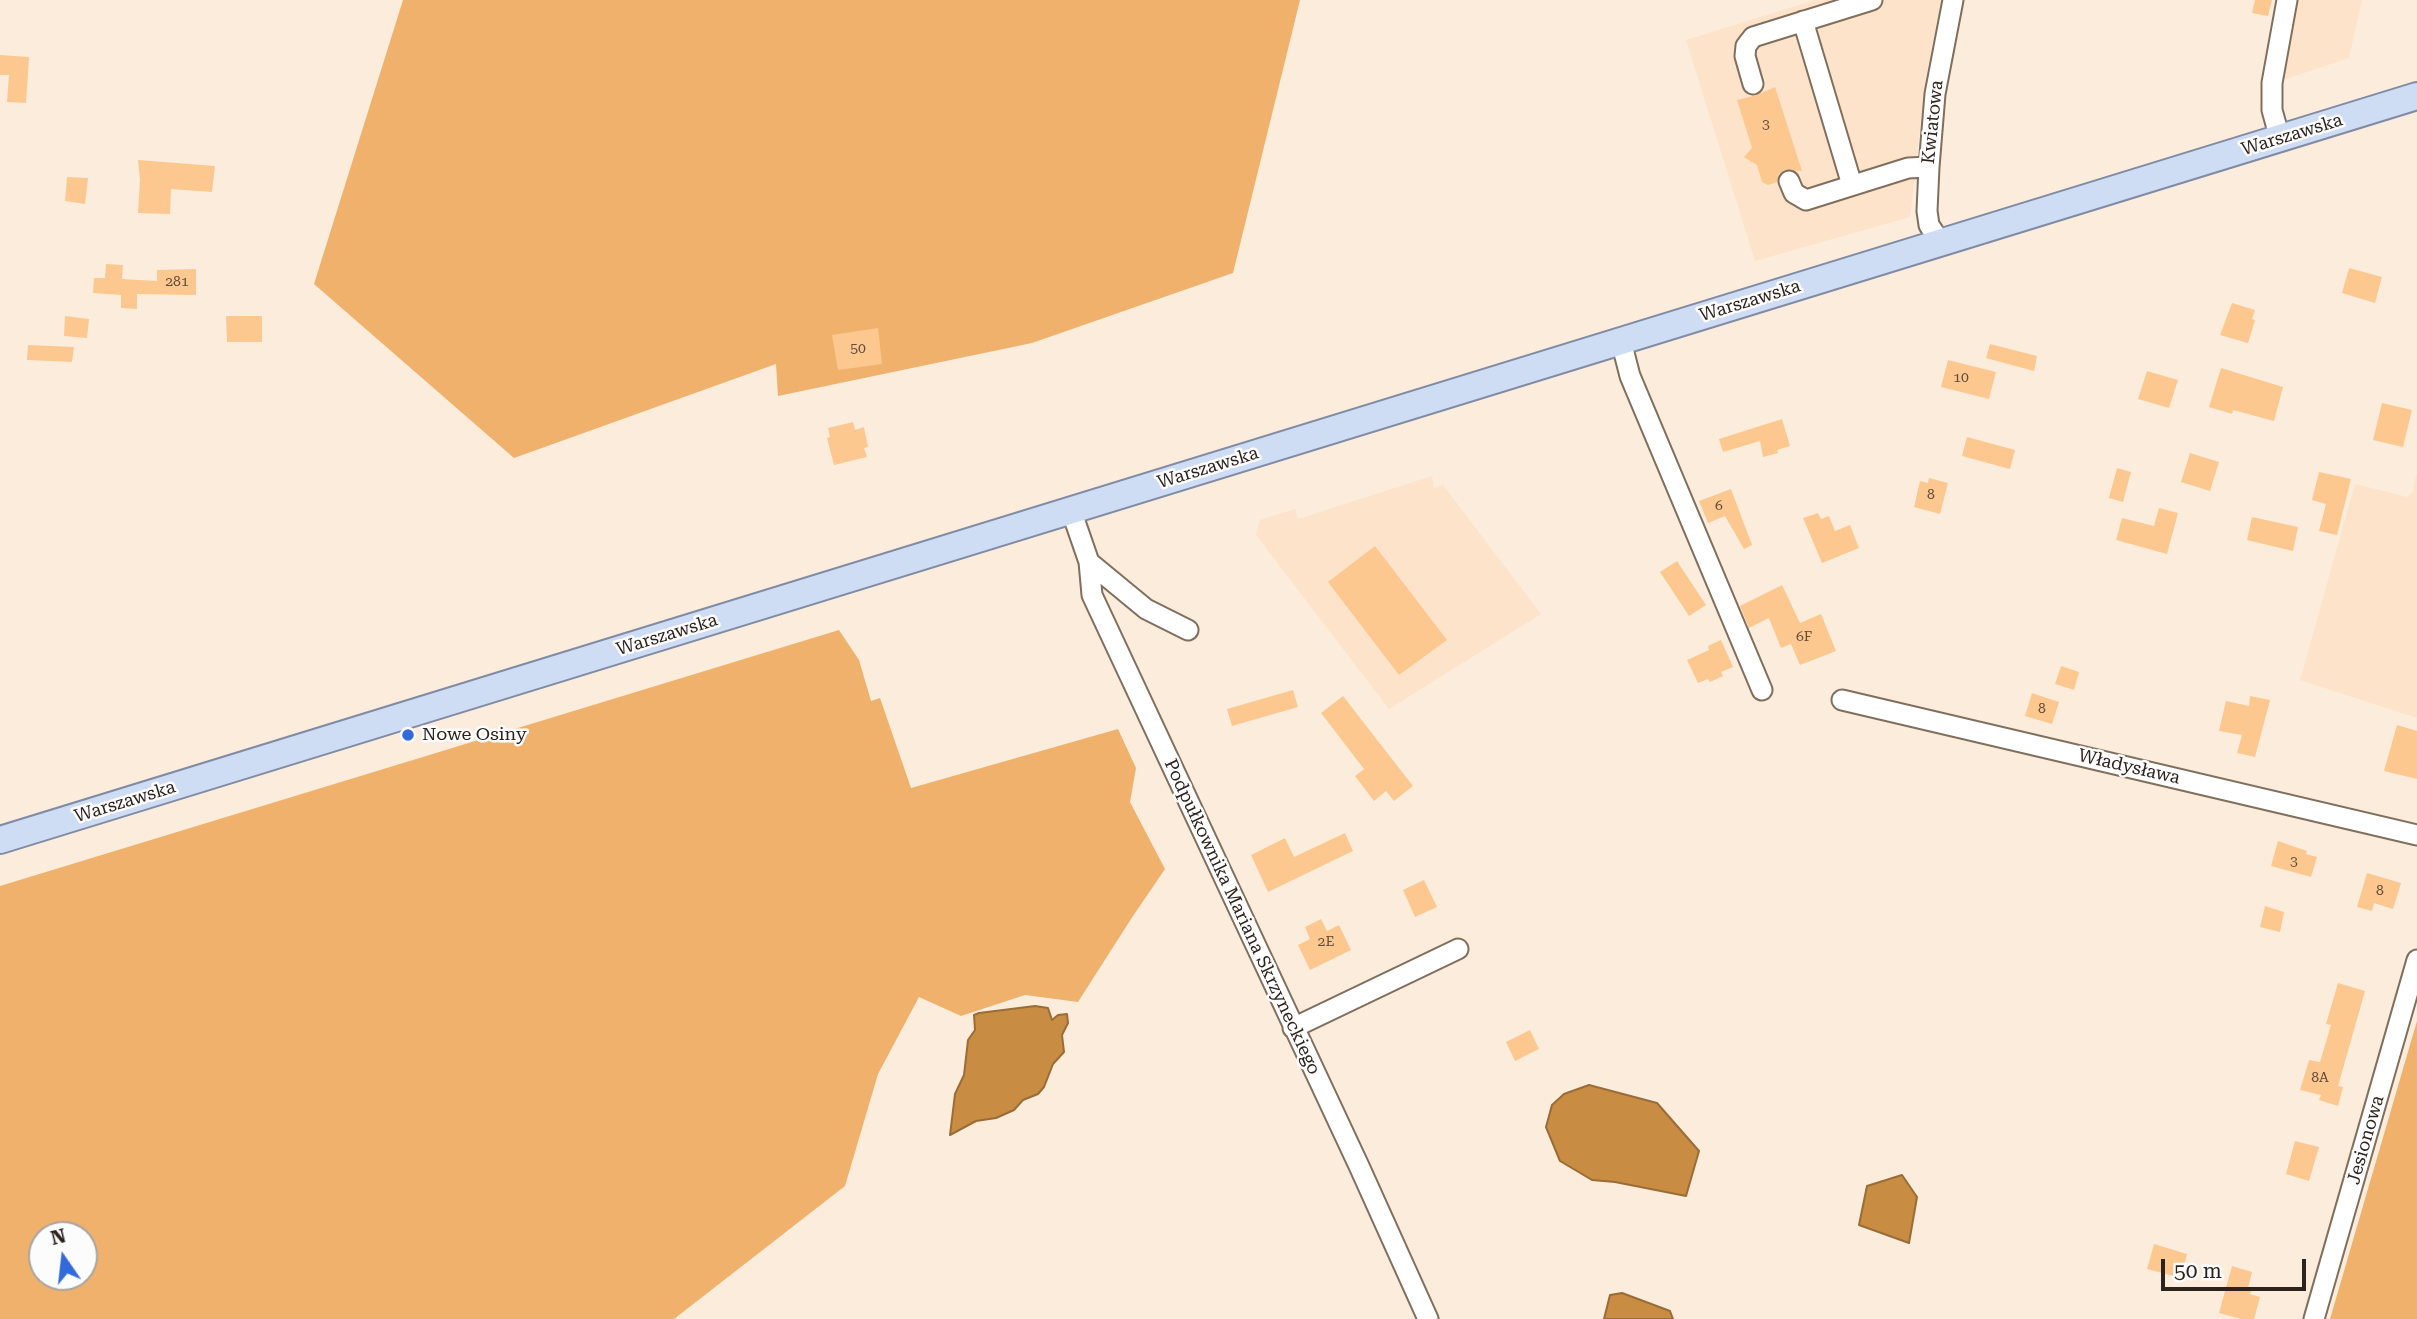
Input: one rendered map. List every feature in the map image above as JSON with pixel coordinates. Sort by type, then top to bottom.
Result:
[{"type":"main road","name":"Warszawska","points":[[0,840],[2417,96]]},
{"type":"street","points":[[1753,84],[1745,56],[1746,46],[1753,37],[1872,0]]},
{"type":"street","name":"Kwiatowa","points":[[1941,243],[1929,225],[1929,167],[1935,94],[1953,0]]},
{"type":"street","points":[[2280,138],[2272,110],[2272,83],[2287,0]]},
{"type":"street","points":[[1803,21],[1852,185]]},
{"type":"street","points":[[1789,181],[1794,193],[1806,200],[1909,168],[1929,167]]},
{"type":"street","points":[[1621,341],[1630,376],[1762,690]]},
{"type":"street","name":"Podpułkownika Mariana Skrzyneckiego","points":[[1071,510],[1089,562],[1092,595],[1428,1319]]},
{"type":"street","points":[[1089,562],[1146,609],[1188,629]]},
{"type":"street","name":"Władysława","points":[[1842,699],[2417,835]]},
{"type":"street","points":[[1293,1028],[1458,949]]},
{"type":"street","name":"Jesionowa","points":[[2314,1319],[2417,960]]},
{"type":"shaded area","points":[[403,0],[1300,0],[1233,273],[1032,343],[778,396],[776,364],[514,458],[314,284]]},
{"type":"shaded area","points":[[1815,0],[1941,0],[1926,76],[1910,217],[1755,261],[1686,40]]},
{"type":"shaded area","points":[[2298,0],[2362,0],[2349,58],[2286,79],[2281,77]]},
{"type":"shaded area","points":[[2416,475],[2417,718],[2300,680],[2355,484],[2407,497],[2413,492]]},
{"type":"shaded area","points":[[1432,476],[1434,488],[1443,485],[1541,614],[1389,709],[1256,535],[1260,520],[1295,509],[1298,519]]},
{"type":"shaded area","points":[[839,630],[859,660],[871,701],[880,698],[911,788],[1118,729],[1136,768],[1130,802],[1165,869],[1078,1002],[1025,995],[961,1016],[919,997],[878,1074],[845,1186],[674,1319],[0,1319],[0,886]]},
{"type":"shaded area","points":[[1035,1006],[1048,1008],[1052,1020],[1058,1015],[1067,1014],[1068,1023],[1062,1035],[1064,1052],[1053,1064],[1044,1087],[1038,1094],[1023,1100],[1014,1110],[996,1118],[976,1121],[950,1135],[955,1094],[964,1075],[968,1040],[975,1030],[974,1015]]},
{"type":"shaded area","points":[[2417,1021],[2417,1319],[2330,1319]]},
{"type":"shaded area","points":[[1589,1085],[1657,1103],[1699,1151],[1686,1196],[1592,1180],[1560,1161],[1546,1127],[1552,1105],[1564,1094]]},
{"type":"shaded area","points":[[1902,1175],[1917,1197],[1909,1243],[1859,1225],[1867,1186]]},
{"type":"shaded area","points":[[1622,1293],[1670,1311],[1673,1319],[1604,1319],[1610,1295]]},
{"type":"building","points":[[2255,0],[2272,0],[2268,16],[2252,13]]},
{"type":"building","points":[[0,55],[29,57],[26,103],[7,102],[9,75],[0,75]]},
{"type":"building","points":[[1775,87],[1802,171],[1784,170],[1779,174],[1777,182],[1768,185],[1762,182],[1757,165],[1744,157],[1752,148],[1737,100]]},
{"type":"building","points":[[138,160],[215,166],[212,192],[171,189],[170,214],[138,213]]},
{"type":"building","points":[[67,177],[88,178],[85,204],[65,201]]},
{"type":"building","points":[[106,264],[123,265],[122,279],[157,281],[157,270],[196,269],[196,295],[137,294],[137,309],[121,308],[121,295],[93,293],[94,278],[105,278]]},
{"type":"building","points":[[2349,268],[2382,277],[2375,303],[2342,293]]},
{"type":"building","points":[[2232,303],[2255,310],[2248,343],[2220,335]]},
{"type":"building","points":[[65,316],[89,319],[87,338],[64,336]]},
{"type":"building","points":[[226,316],[262,316],[262,342],[227,342]]},
{"type":"building","points":[[878,328],[882,364],[838,370],[832,335]]},
{"type":"building","points":[[1990,344],[2037,356],[2034,371],[1986,358]]},
{"type":"building","points":[[28,345],[74,347],[72,362],[27,360]]},
{"type":"building","points":[[1948,360],[1996,372],[1989,399],[1941,387]]},
{"type":"building","points":[[2221,368],[2283,387],[2274,421],[2233,410],[2232,414],[2209,407]]},
{"type":"building","points":[[2147,371],[2178,380],[2169,408],[2138,399]]},
{"type":"building","points":[[2382,403],[2412,410],[2403,447],[2373,440]]},
{"type":"building","points":[[1782,419],[1790,446],[1777,450],[1778,453],[1763,457],[1760,441],[1723,452],[1719,439]]},
{"type":"building","points":[[853,422],[855,430],[864,427],[867,457],[834,465],[827,438],[830,437],[828,428]]},
{"type":"building","points":[[1967,437],[2015,450],[2010,469],[1962,456]]},
{"type":"building","points":[[2190,453],[2219,462],[2210,491],[2181,482]]},
{"type":"building","points":[[2117,468],[2131,472],[2123,502],[2109,498]]},
{"type":"building","points":[[2319,472],[2351,479],[2337,535],[2319,531],[2326,504],[2312,500]]},
{"type":"building","points":[[1929,478],[1948,483],[1940,514],[1914,507],[1920,481],[1928,483]]},
{"type":"building","points":[[1731,489],[1752,545],[1744,549],[1725,516],[1708,523],[1699,501]]},
{"type":"building","points":[[2159,508],[2178,513],[2167,554],[2116,540],[2122,518],[2154,526]]},
{"type":"building","points":[[1818,513],[1821,519],[1829,516],[1835,531],[1850,525],[1859,548],[1822,563],[1803,518]]},
{"type":"building","points":[[2252,517],[2298,527],[2293,551],[2247,540]]},
{"type":"building","points":[[1375,546],[1447,640],[1399,675],[1328,582]]},
{"type":"building","points":[[1677,561],[1706,605],[1689,616],[1660,572]]},
{"type":"building","points":[[1782,585],[1800,623],[1821,614],[1836,651],[1800,665],[1791,644],[1781,648],[1769,618],[1749,628],[1740,606]]},
{"type":"building","points":[[1721,640],[1733,667],[1721,672],[1723,676],[1710,682],[1708,679],[1698,683],[1687,660],[1709,650],[1708,646]]},
{"type":"building","points":[[2061,666],[2079,672],[2074,690],[2055,684]]},
{"type":"building","points":[[1293,690],[1298,707],[1232,726],[1227,709]]},
{"type":"building","points":[[2032,693],[2059,702],[2052,724],[2025,716]]},
{"type":"building","points":[[1343,696],[1413,786],[1394,801],[1386,791],[1374,801],[1355,776],[1364,769],[1321,713]]},
{"type":"building","points":[[2250,696],[2270,700],[2255,757],[2237,753],[2242,735],[2219,731],[2226,701],[2249,706]]},
{"type":"building","points":[[2397,725],[2417,731],[2417,779],[2384,771]]},
{"type":"building","points":[[1345,833],[1353,851],[1268,892],[1251,855],[1285,838],[1294,857]]},
{"type":"building","points":[[2278,841],[2317,857],[2311,877],[2271,866]]},
{"type":"building","points":[[2367,873],[2401,883],[2393,909],[2374,903],[2372,911],[2357,907]]},
{"type":"building","points":[[1424,880],[1437,907],[1415,917],[1403,890]]},
{"type":"building","points":[[2265,906],[2284,912],[2280,932],[2260,927]]},
{"type":"building","points":[[1321,919],[1327,931],[1339,925],[1351,950],[1310,970],[1298,945],[1310,939],[1305,927]]},
{"type":"building","points":[[2338,983],[2365,991],[2338,1086],[2343,1087],[2338,1106],[2319,1100],[2321,1095],[2300,1090],[2309,1060],[2320,1062],[2331,1025],[2326,1024]]},
{"type":"building","points":[[1530,1030],[1539,1049],[1515,1061],[1506,1042]]},
{"type":"building","points":[[2295,1141],[2319,1147],[2309,1181],[2286,1174]]},
{"type":"building","points":[[2154,1244],[2187,1254],[2184,1266],[2187,1272],[2177,1277],[2147,1269]]},
{"type":"building","points":[[2232,1266],[2252,1272],[2248,1288],[2252,1289],[2250,1294],[2260,1297],[2254,1319],[2241,1319],[2219,1313]]},
{"type":"place","name":"Nowe Osiny","points":[[408,735]]}]
